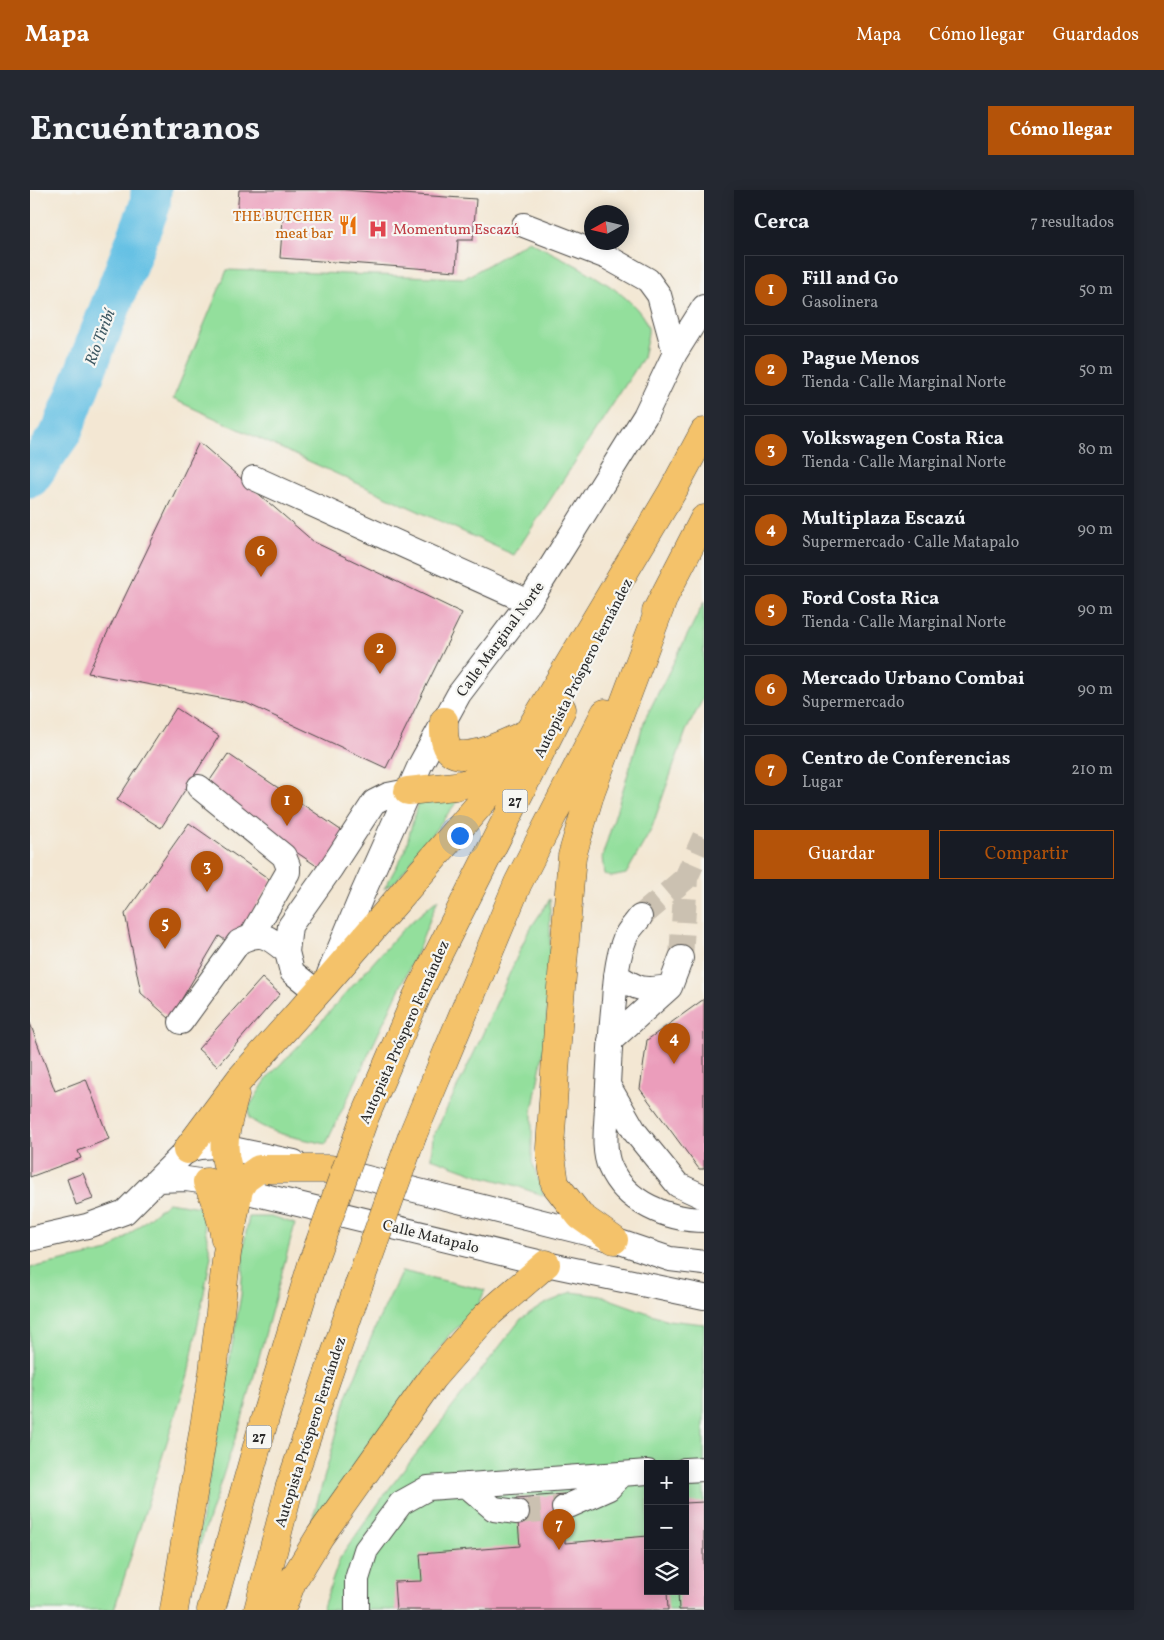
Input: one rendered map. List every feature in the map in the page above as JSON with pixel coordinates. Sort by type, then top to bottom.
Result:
[{"type":"highway","name":"Autopista Próspero Fernández","points":[[210,1610],[264,1418],[312,1264],[364,1119],[416,996],[674,487],[704,432]]},
{"type":"highway","points":[[187,1150],[240,1079],[487,796],[528,733],[674,487]]},
{"type":"highway","name":"Autopista Próspero Fernández","points":[[258,1610],[289,1489],[359,1284],[413,1134],[518,883],[704,519]]},
{"type":"highway","points":[[614,1240],[580,1216],[555,1184],[550,1148],[559,1012],[572,856],[591,791],[664,597]]},
{"type":"highway","points":[[444,721],[445,742],[448,749],[454,755],[463,756],[496,747],[528,733]]},
{"type":"highway","points":[[408,792],[455,786],[502,775]]},
{"type":"highway","points":[[238,1189],[232,1181],[226,1165],[223,1147],[228,1118],[240,1079]]},
{"type":"highway","points":[[174,1610],[213,1372],[238,1189],[245,1179],[259,1169],[330,1169]]},
{"type":"highway","points":[[207,1182],[218,1203],[228,1252]]},
{"type":"highway","points":[[281,1610],[292,1582],[320,1536],[432,1378],[486,1316],[546,1264]]},
{"type":"street","points":[[524,225],[607,258],[648,280],[660,295],[675,353]]},
{"type":"street","name":"Calle Marginal Norte","points":[[320,989],[420,765],[458,694],[529,602],[645,416],[675,353],[704,307]]},
{"type":"street","points":[[254,478],[529,602]]},
{"type":"street","points":[[181,1022],[239,942],[252,935],[288,872],[284,856],[199,787]]},
{"type":"street","points":[[320,989],[292,972],[287,952],[290,926],[374,802],[388,795],[408,792]]},
{"type":"street","points":[[640,916],[625,937],[616,975],[608,1085],[606,1146],[609,1166],[619,1182],[637,1200],[665,1214],[691,1220],[704,1220]]},
{"type":"street","points":[[252,935],[266,936],[287,952]]},
{"type":"street","points":[[610,1041],[670,987],[681,958]]},
{"type":"street","points":[[616,975],[635,987],[642,989],[670,987]]},
{"type":"street","points":[[608,1085],[635,1132],[678,1185],[704,1197]]},
{"type":"street","points":[[606,1146],[615,1137],[624,1133],[635,1132]]},
{"type":"street","points":[[30,1239],[87,1226],[125,1212],[187,1150],[199,1146],[213,1146],[330,1169],[614,1240],[670,1259],[704,1263]]},
{"type":"street","name":"Calle Matapalo","points":[[158,1180],[186,1179],[207,1182],[546,1264],[704,1297]]},
{"type":"street","points":[[689,1470],[704,1470]]},
{"type":"street","points":[[357,1610],[357,1579],[366,1550],[401,1503],[428,1488],[644,1472]]},
{"type":"street","points":[[564,1508],[609,1488],[622,1474]]},
{"type":"street","points":[[466,1485],[494,1509],[517,1512]]},
{"type":"street","points":[[295,1610],[303,1580],[320,1536]]},
{"type":"green space","points":[[529,241],[597,277],[614,289],[630,302],[641,315],[648,331],[643,358],[514,555],[173,399],[227,270],[465,278]]},
{"type":"green space","points":[[704,602],[704,697],[686,731],[651,830],[626,874],[611,877],[604,874],[602,857],[645,719]]},
{"type":"green space","points":[[466,790],[397,880],[384,889],[405,851],[419,797]]},
{"type":"green space","points":[[438,899],[418,950],[326,1144],[276,1132],[249,1118],[249,1107],[268,1077],[309,1035],[403,929]]},
{"type":"green space","points":[[550,899],[550,952],[546,1038],[532,1112],[532,1162],[544,1196],[431,1158],[433,1137],[475,1051],[528,932]]},
{"type":"green space","points":[[168,1202],[200,1207],[211,1256],[188,1375],[114,1610],[30,1610],[30,1268],[109,1251]]},
{"type":"green space","points":[[249,1217],[275,1217],[295,1224],[245,1409],[194,1563],[241,1295],[244,1243]]},
{"type":"green space","points":[[402,1271],[485,1290],[476,1311],[449,1335],[427,1369],[310,1528],[347,1396],[378,1321]]},
{"type":"green space","points":[[572,1292],[601,1296],[668,1320],[704,1324],[704,1610],[322,1610],[340,1558],[385,1494],[521,1319],[543,1305]]},
{"type":"building","name":"Momentum Escazú","points":[[239,190],[344,190],[476,199],[473,240],[458,240],[456,271],[280,258],[283,218],[237,215]]},
{"type":"building","points":[[199,442],[314,542],[462,613],[386,768],[246,703],[88,673]]},
{"type":"building","points":[[176,708],[219,736],[161,828],[117,800]]},
{"type":"building","points":[[228,754],[348,835],[324,871],[204,789]]},
{"type":"building","points":[[189,823],[272,881],[231,944],[219,936],[170,1019],[141,993],[125,914]]},
{"type":"building","points":[[262,978],[280,994],[217,1066],[198,1049]]},
{"type":"building","points":[[704,999],[704,1169],[699,1169],[640,1089],[647,1040]]},
{"type":"building","points":[[30,1023],[55,1091],[86,1079],[109,1139],[78,1151],[81,1158],[30,1177]]},
{"type":"building","points":[[83,1173],[93,1199],[76,1205],[67,1179]]},
{"type":"building","points":[[564,1494],[565,1543],[644,1536],[644,1595],[667,1595],[668,1610],[396,1610],[394,1582],[422,1581],[420,1554],[520,1546],[516,1498]]},
{"type":"building","points":[[704,1502],[704,1610],[679,1610],[678,1595],[689,1595],[689,1503]]},
{"type":"waterway","name":"Río Tiribí","points":[[30,477],[62,431],[150,205],[151,190]]},
{"type":"tunnel","points":[[681,958],[686,878],[704,837]]},
{"type":"tunnel","points":[[640,917],[686,878]]},
{"type":"tunnel","points":[[517,1512],[564,1508]]},
{"type":"place","name":"THE BUTCHER meat bar","points":[[348,225]]},
{"type":"place","name":"Momentum Escazú","points":[[378,229]]},
{"type":"place","name":"Mercado Urbano Combai","points":[[261,577]]},
{"type":"place","name":"Pague Menos","points":[[380,674]]},
{"type":"place","name":"Fill and Go","points":[[287,826]]},
{"type":"place","name":"Volkswagen Costa Rica","points":[[207,892]]},
{"type":"place","name":"Ford Costa Rica","points":[[165,949]]},
{"type":"place","name":"Multiplaza Escazú","points":[[674,1064]]},
{"type":"place","name":"Centro de Conferencias","points":[[559,1550]]}]
